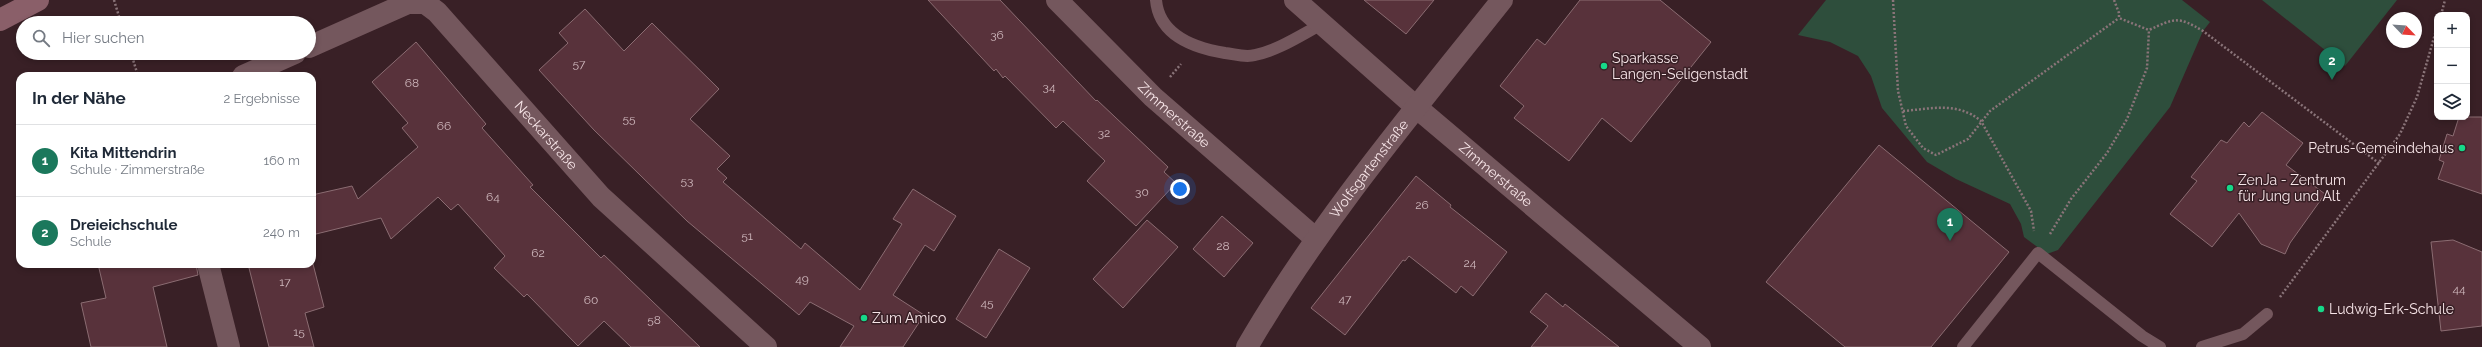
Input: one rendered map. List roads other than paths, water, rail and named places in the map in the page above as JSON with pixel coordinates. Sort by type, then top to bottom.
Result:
[{"type":"main road","points":[[0,20],[38,0]]},
{"type":"street","name":"Zimmerstraße","points":[[1057,0],[1153,97],[1316,240]]},
{"type":"street","name":"Zimmerstraße","points":[[1295,0],[1416,107],[1700,347]]},
{"type":"street","name":"Wolfsgartenstraße","points":[[1247,347],[1270,308],[1316,240],[1416,107],[1502,0]]},
{"type":"street","name":"Neckarstraße","points":[[316,44],[408,3],[425,3],[437,12],[601,197],[766,347]]},
{"type":"street","points":[[252,72],[279,60]]},
{"type":"street","points":[[209,268],[229,347]]},
{"type":"lane","points":[[1156,0],[1157,14],[1168,29],[1196,46],[1212,52],[1254,56],[1268,52],[1322,24]]},
{"type":"lane","points":[[1963,347],[2038,253],[2142,336],[2160,347]]},
{"type":"lane","points":[[2202,347],[2243,334],[2267,314]]},
{"type":"place","name":"Sparkasse Langen-Seligenstadt","points":[[1604,66]]},
{"type":"place","name":"Dreieichschule","points":[[2332,80]]},
{"type":"place","name":"Petrus-Gemeindehaus","points":[[2462,148]]},
{"type":"place","name":"ZenJa - Zentrum für Jung und Alt","points":[[2230,188]]},
{"type":"place","name":"Kita Mittendrin","points":[[1950,241]]},
{"type":"place","name":"Ludwig-Erk-Schule","points":[[2321,309]]},
{"type":"place","name":"Zum Amico","points":[[864,318]]}]
